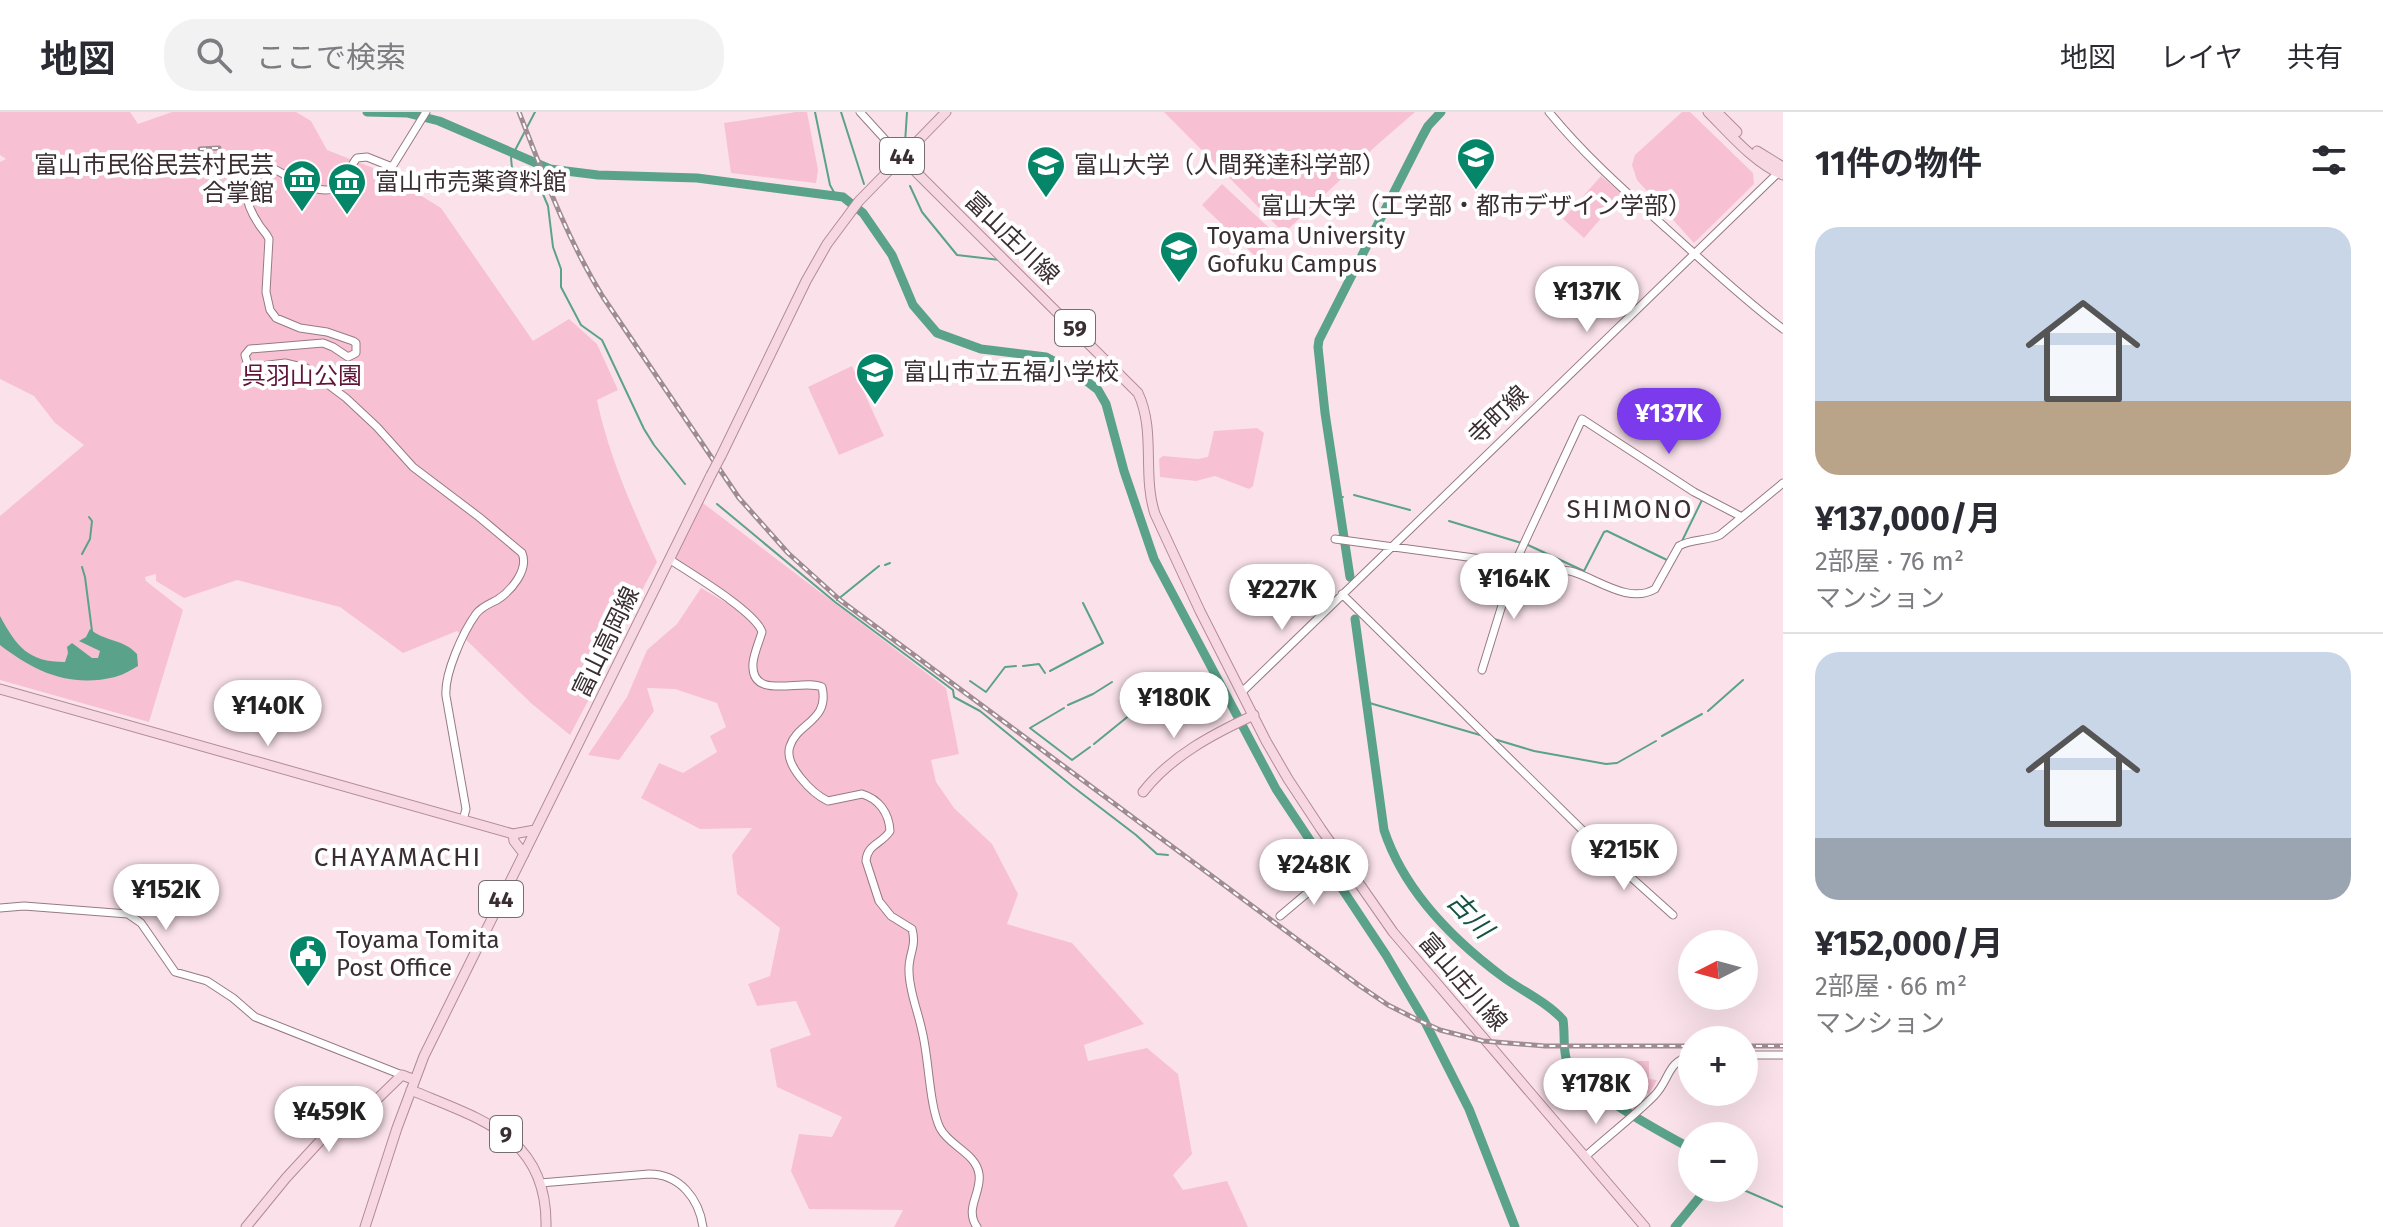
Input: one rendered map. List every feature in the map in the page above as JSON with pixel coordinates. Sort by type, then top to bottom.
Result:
[{"type":"main road","name":"富山高岡線","points":[[365,1227],[413,1085],[447,1007],[806,281],[827,244],[856,205],[946,112]]},
{"type":"main road","points":[[1708,112],[1746,150],[1782,171]]},
{"type":"main road","points":[[1717,112],[1782,171]]},
{"type":"main road","name":"富山庄川線","points":[[901,157],[1138,393],[1146,411],[1155,514],[1242,692],[1245,719],[1288,779],[1341,865],[1393,932],[1645,1227]]},
{"type":"main road","points":[[0,689],[513,834],[535,830]]},
{"type":"main road","points":[[1143,792],[1175,760],[1245,719]]},
{"type":"main road","points":[[513,834],[514,841],[524,854]]},
{"type":"main road","points":[[246,1227],[299,1162],[332,1128],[369,1107],[402,1075],[413,1085]]},
{"type":"main road","name":"9","points":[[413,1085],[505,1133],[519,1148],[540,1183],[546,1227]]},
{"type":"street","points":[[426,112],[392,167],[367,157],[357,158],[343,183],[334,188],[301,184],[260,163],[249,172],[246,178],[248,204],[269,239],[266,292],[270,310],[276,318],[300,328],[327,332],[353,341],[357,348],[356,353],[348,357],[333,347],[315,343],[250,349],[245,355],[252,367],[285,363],[306,368],[346,398],[413,467],[522,553],[524,567],[505,593],[477,612],[446,677],[446,696],[466,809],[463,820]]},
{"type":"street","points":[[860,112],[901,157]]},
{"type":"street","points":[[1549,112],[1572,139],[1693,253],[1783,329]]},
{"type":"street","name":"寺町線","points":[[1242,692],[1693,253],[1782,171]]},
{"type":"street","points":[[1482,670],[1515,563],[1582,419],[1694,492],[1742,517]]},
{"type":"street","points":[[1335,539],[1581,574],[1616,590],[1643,594],[1655,589],[1679,546],[1720,535],[1783,483]]},
{"type":"street","points":[[669,559],[742,608],[757,622],[762,632],[753,662],[755,675],[760,682],[773,687],[811,684],[822,687],[822,707],[790,745],[789,752],[809,789],[828,801],[867,795],[881,806],[887,816],[890,831],[872,845],[866,861],[879,901],[891,916],[912,929],[915,946],[908,969],[936,1111],[941,1129],[971,1158],[979,1172],[971,1213],[977,1227]]},
{"type":"street","points":[[1342,594],[1624,871],[1673,915]]},
{"type":"street","points":[[1280,916],[1341,865]]},
{"type":"street","points":[[0,908],[24,906],[128,914],[141,923],[175,972],[207,981],[255,1017],[402,1075]]},
{"type":"street","points":[[1758,1055],[1783,1055]]},
{"type":"street","points":[[1586,1156],[1657,1093],[1671,1066],[1678,1060]]},
{"type":"street","points":[[540,1183],[649,1174],[667,1177],[698,1203],[703,1227]]},
{"type":"green space","name":"呉羽山公園","points":[[0,112],[130,112],[138,124],[172,112],[296,112],[311,121],[327,150],[381,171],[441,208],[533,341],[569,319],[597,344],[618,390],[597,400],[602,421],[622,483],[657,562],[602,666],[570,735],[532,704],[457,631],[403,653],[340,607],[237,580],[184,598],[156,581],[156,574],[145,577],[183,610],[149,722],[0,680],[0,516],[84,445],[55,423],[34,396],[0,379],[0,162],[6,159],[0,155]]},
{"type":"green space","points":[[807,112],[818,170],[816,183],[731,173],[724,123]]},
{"type":"green space","points":[[1164,112],[1415,112],[1284,233]]},
{"type":"green space","points":[[1682,112],[1690,112],[1753,173],[1754,184],[1694,243],[1637,180],[1632,165],[1635,155]]},
{"type":"green space","points":[[1601,176],[1622,194],[1584,238],[1563,219]]},
{"type":"green space","points":[[1222,184],[1278,236],[1256,257],[1202,205]]},
{"type":"green space","points":[[852,366],[884,436],[839,455],[808,387]]},
{"type":"green space","points":[[1257,428],[1264,433],[1253,486],[1249,489],[1215,476],[1196,481],[1160,477],[1159,459],[1163,456],[1208,457],[1214,431]]},
{"type":"green space","points":[[699,500],[946,688],[959,754],[931,760],[936,782],[954,808],[992,844],[1018,894],[1007,924],[1072,943],[1144,1024],[1084,1045],[1088,1061],[1147,1048],[1178,1074],[1192,1154],[1173,1175],[1183,1190],[1227,1181],[1248,1227],[894,1227],[903,1210],[809,1209],[791,1171],[799,1134],[832,1137],[842,1117],[777,1087],[770,1049],[811,1035],[796,1001],[757,1006],[748,984],[770,976],[780,928],[737,894],[732,855],[752,828],[700,829],[641,798],[659,763],[683,773],[717,752],[710,736],[726,727],[717,703],[675,689],[647,688],[654,711],[619,760],[588,755],[627,697],[647,650],[677,624],[701,588],[746,614],[669,559]]},
{"type":"green space","points":[[1626,1061],[1649,1061],[1649,1079],[1657,1080],[1649,1094],[1627,1084]]},
{"type":"shaded area","points":[[0,616],[18,644],[33,656],[65,662],[67,647],[72,643],[92,658],[98,658],[100,651],[79,641],[86,637],[90,629],[131,649],[137,654],[138,666],[118,676],[99,680],[68,679],[40,670],[0,645]]},
{"type":"waterway","points":[[367,112],[407,113],[439,121],[550,169],[598,175],[697,178],[843,197],[863,213],[892,255],[913,305],[937,333],[981,349],[1046,357],[1076,373],[1098,390],[1106,404],[1124,471],[1154,559],[1276,789],[1386,955],[1423,1018],[1469,1109],[1515,1227]]},
{"type":"waterway","points":[[535,112],[511,158],[512,168],[537,180],[548,206],[553,247],[561,269],[561,287],[581,325],[602,340],[644,429],[685,484]]},
{"type":"waterway","points":[[815,112],[830,185],[836,196]]},
{"type":"waterway","points":[[841,112],[864,184]]},
{"type":"waterway","points":[[905,143],[907,112]]},
{"type":"waterway","name":"古川","points":[[1350,577],[1325,413],[1319,340],[1422,137],[1441,112]]},
{"type":"waterway","points":[[910,186],[922,212],[957,255],[1000,260]]},
{"type":"waterway","points":[[1354,495],[1410,510]]},
{"type":"waterway","name":"古川","points":[[1337,498],[1343,497]]},
{"type":"waterway","points":[[1682,541],[1702,500]]},
{"type":"waterway","points":[[717,504],[835,602],[953,690],[954,697],[980,711],[1157,854],[1168,855]]},
{"type":"waterway","points":[[82,554],[90,539],[92,521],[89,517]]},
{"type":"waterway","points":[[1449,521],[1528,545],[1584,571],[1607,531],[1667,560]]},
{"type":"waterway","points":[[885,565],[890,563]]},
{"type":"waterway","points":[[837,600],[879,566]]},
{"type":"waterway","points":[[82,567],[92,631]]},
{"type":"waterway","points":[[1050,671],[1103,643],[1083,603]]},
{"type":"waterway","name":"古川","points":[[1355,619],[1384,830],[1404,873],[1432,912],[1466,947],[1563,1020],[1566,1058],[1585,1082],[1678,1142]]},
{"type":"waterway","points":[[1023,666],[1039,664],[1045,673]]},
{"type":"waterway","points":[[970,681],[986,692],[1005,667],[1016,666]]},
{"type":"waterway","points":[[1708,711],[1743,680]]},
{"type":"waterway","points":[[1068,705],[1112,682]]},
{"type":"waterway","points":[[1366,702],[1480,735]]},
{"type":"waterway","points":[[1064,708],[1030,728],[1072,760],[1090,747]]},
{"type":"waterway","points":[[1094,744],[1131,714]]},
{"type":"waterway","points":[[1662,736],[1702,714]]},
{"type":"waterway","points":[[1494,739],[1534,751],[1606,764],[1617,763],[1656,741]]},
{"type":"waterway","points":[[1758,1196],[1783,1207]]},
{"type":"waterway","name":"古川","points":[[1675,1227],[1696,1202]]},
{"type":"railway","points":[[519,112],[567,230],[603,297],[739,498],[788,553],[840,600],[1388,1005],[1440,1030],[1483,1041],[1545,1046],[1678,1046]]},
{"type":"railway","points":[[200,149],[219,148]]},
{"type":"railway","points":[[1758,1046],[1783,1046]]},
{"type":"place","name":"富山大学（工学部・都市デザイン学部）","points":[[1476,191]]},
{"type":"place","name":"富山大学（人間発達科学部）","points":[[1046,199]]},
{"type":"place","name":"富山市民俗民芸村民芸 合掌館","points":[[302,213]]},
{"type":"place","name":"富山市売薬資料館","points":[[347,216]]},
{"type":"place","name":"Toyama University Gofuku Campus","points":[[1179,284]]},
{"type":"place","name":"富山市立五福小学校","points":[[875,406]]},
{"type":"place","name":"Toyama Tomita Post Office","points":[[308,988]]},
{"type":"district","name":"SHIMONO","points":[[1630,509]]},
{"type":"district","name":"CHAYAMACHI","points":[[398,857]]}]
